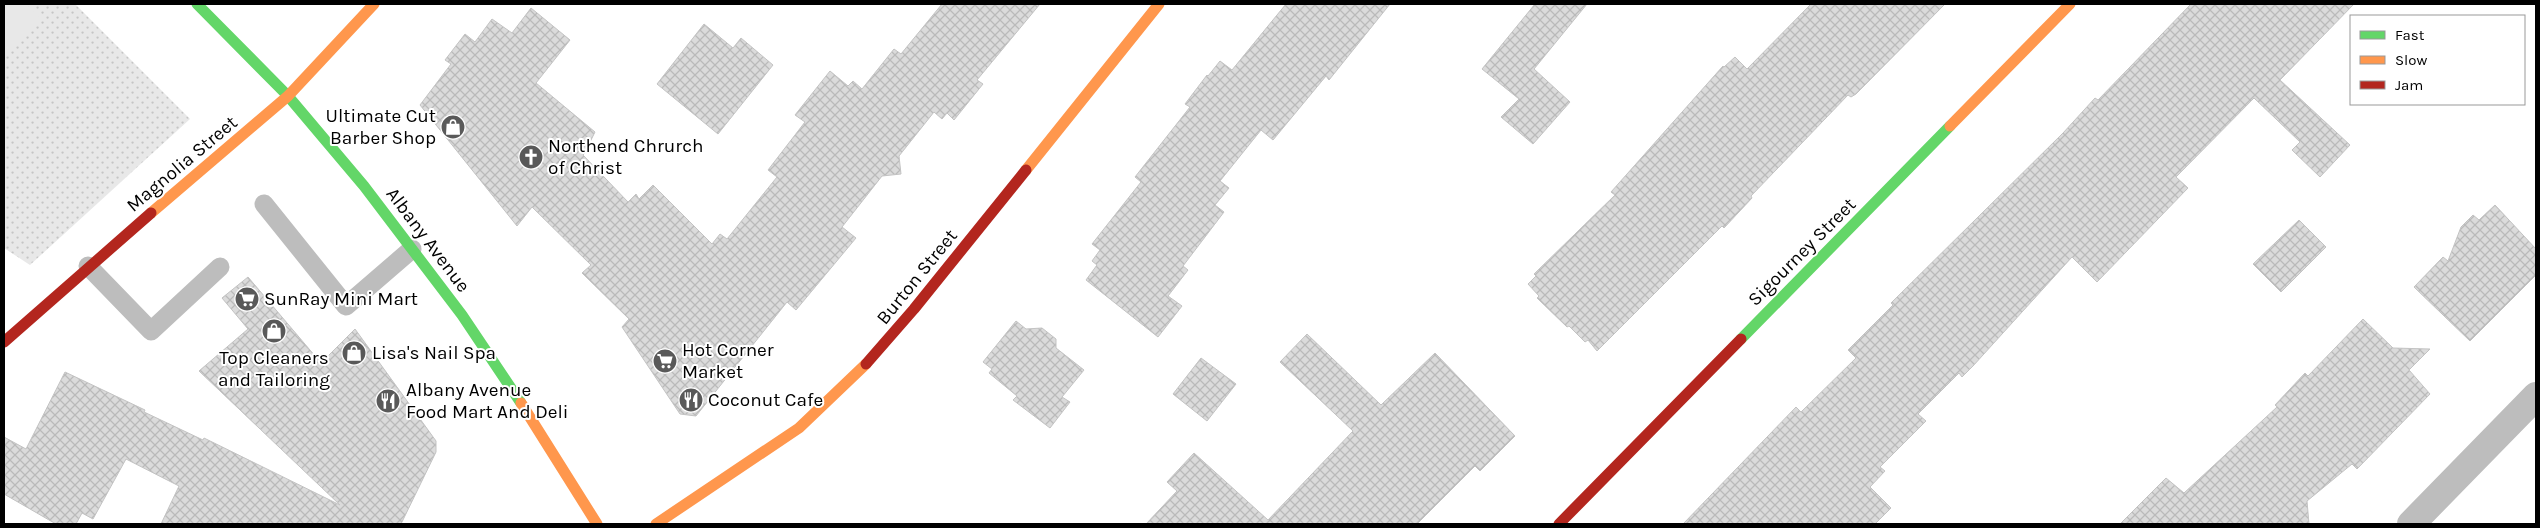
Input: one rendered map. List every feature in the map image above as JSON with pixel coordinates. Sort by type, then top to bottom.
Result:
[{"type":"main road","name":"Albany Avenue","points":[[196,4],[288,96],[364,186],[462,315],[502,374],[597,524]]},
{"type":"main road","name":"Magnolia Street","points":[[4,342],[88,266],[288,96],[374,4]]},
{"type":"main road","name":"Burton Street","points":[[656,524],[792,433],[858,373],[914,309],[1159,4]]},
{"type":"main road","name":"Sigourney Street","points":[[1558,524],[2070,4]]},
{"type":"street","points":[[2411,524],[2536,396]]},
{"type":"lane","points":[[264,204],[346,306],[412,249]]},
{"type":"lane","points":[[88,266],[151,331],[220,267]]},
{"type":"shaded area","points":[[4,4],[75,4],[190,119],[30,265],[4,248]]},
{"type":"shaded area","points":[[4,4],[26,4],[42,19],[4,58]]},
{"type":"building","points":[[942,4],[1040,4],[977,80],[983,84],[954,120],[947,113],[942,119],[934,112],[899,156],[901,174],[882,176],[842,227],[856,238],[796,310],[787,302],[696,416],[680,414],[622,327],[629,319],[582,273],[591,265],[532,207],[517,226],[420,105],[451,64],[445,60],[465,34],[475,42],[492,19],[512,33],[531,8],[570,40],[536,83],[595,132],[589,144],[591,146],[583,155],[628,202],[636,194],[639,199],[653,185],[712,244],[720,234],[727,239],[777,177],[768,170],[805,122],[795,115],[830,71],[848,86],[853,81],[862,89],[894,49],[901,54]]},
{"type":"building","points":[[1286,4],[1390,4],[1329,80],[1326,76],[1273,140],[1261,130],[1220,181],[1229,188],[1215,205],[1224,212],[1183,266],[1188,270],[1168,296],[1182,306],[1158,337],[1086,280],[1097,265],[1092,261],[1100,250],[1092,244],[1141,182],[1135,177],[1190,107],[1185,104],[1207,75],[1220,61],[1232,70]]},
{"type":"building","points":[[1535,4],[1587,4],[1534,69],[1570,102],[1533,144],[1501,117],[1519,99],[1482,69]]},
{"type":"building","points":[[1811,4],[1945,4],[1856,94],[1851,97],[1848,95],[1751,196],[1752,198],[1724,228],[1722,226],[1597,351],[1588,340],[1585,342],[1537,298],[1539,296],[1528,284],[1536,276],[1534,274],[1615,195],[1611,192],[1723,66],[1735,57],[1747,69]]},
{"type":"building","points":[[2191,4],[2354,4],[2280,80],[2350,145],[2320,177],[2292,150],[2300,142],[2254,98],[2176,177],[2188,188],[2097,282],[2072,257],[1973,366],[1962,377],[1959,373],[1918,414],[1926,421],[1880,467],[1885,471],[1870,487],[1891,508],[1875,524],[1683,524],[1796,407],[1801,412],[1856,358],[1848,350],[1893,305],[1891,303],[2063,133],[2095,98],[2098,100]]},
{"type":"building","points":[[704,24],[733,48],[741,38],[773,65],[718,134],[657,84]]},
{"type":"building","points":[[2495,205],[2536,249],[2536,275],[2470,341],[2414,287],[2443,257],[2448,261],[2461,227],[2473,215],[2479,220]]},
{"type":"building","points":[[2299,220],[2326,247],[2281,292],[2253,264]]},
{"type":"building","points":[[248,277],[321,363],[355,329],[436,441],[436,452],[401,524],[161,524],[179,486],[126,459],[93,519],[82,513],[76,524],[56,524],[4,494],[4,437],[26,449],[65,372],[145,410],[144,412],[203,440],[204,438],[340,505],[199,371],[248,329],[222,298]]},
{"type":"building","points":[[2363,319],[2393,348],[2430,349],[2409,370],[2430,394],[2357,469],[2352,464],[2307,501],[2309,524],[2120,524],[2166,478],[2184,493],[2277,407],[2275,405],[2305,373],[2308,376]]},
{"type":"building","points":[[1016,321],[1026,329],[1042,328],[1056,339],[1056,348],[1084,370],[1062,397],[1070,402],[1050,428],[1013,400],[1017,396],[989,373],[992,369],[983,362]]},
{"type":"building","points":[[1307,334],[1381,405],[1435,353],[1515,436],[1480,471],[1475,466],[1417,524],[1146,524],[1177,491],[1167,482],[1194,453],[1268,520],[1353,431],[1280,362]]},
{"type":"building","points":[[1201,358],[1236,384],[1207,421],[1173,394]]},
{"type":"traffic: fast","points":[[197,4],[288,96],[364,186],[462,315],[521,403]]},
{"type":"traffic: fast","points":[[1741,339],[1950,126]]},
{"type":"traffic: slow","points":[[151,213],[288,96],[374,4]]},
{"type":"traffic: slow","points":[[1026,170],[1159,4]]},
{"type":"traffic: slow","points":[[1950,126],[2070,4]]},
{"type":"traffic: slow","points":[[656,524],[799,428],[866,364]]},
{"type":"traffic: slow","points":[[521,403],[597,524]]},
{"type":"traffic: jam","points":[[866,364],[914,309],[1026,170]]},
{"type":"traffic: jam","points":[[4,342],[151,213]]},
{"type":"traffic: jam","points":[[1559,524],[1741,339]]},
{"type":"place","name":"Ultimate Cut Barber Shop","points":[[453,127]]},
{"type":"place","name":"Northend Chrurch of Christ","points":[[531,157]]},
{"type":"place","name":"SunRay Mini Mart","points":[[247,299]]},
{"type":"place","name":"Top Cleaners and Tailoring","points":[[274,331]]},
{"type":"place","name":"Lisa's Nail Spa","points":[[354,353]]},
{"type":"place","name":"Hot Corner Market","points":[[665,361]]},
{"type":"place","name":"Coconut Cafe","points":[[691,400]]},
{"type":"place","name":"Albany Avenue Food Mart And Deli","points":[[388,401]]}]
